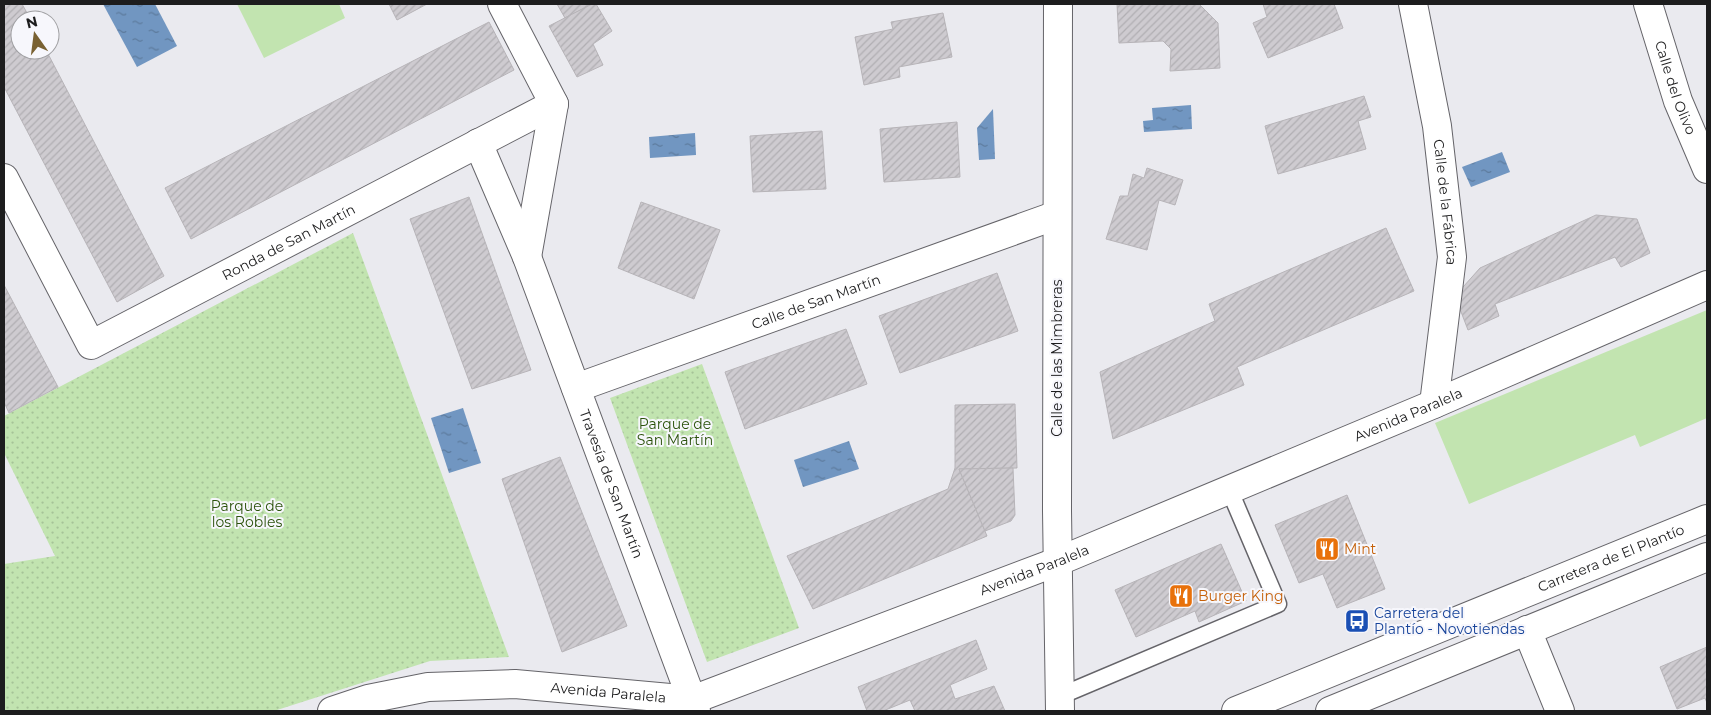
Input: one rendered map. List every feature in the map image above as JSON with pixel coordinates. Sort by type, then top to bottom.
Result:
[{"type":"street","points":[[502,4],[554,104],[527,257]]},
{"type":"street","name":"Calle de las Mimbreras","points":[[1058,4],[1057,510],[1059,561],[1057,577],[1060,703]]},
{"type":"street","name":"Calle de la Fábrica","points":[[1413,4],[1437,126],[1452,257],[1434,404]]},
{"type":"street","name":"Calle del Olivo","points":[[1648,4],[1678,101],[1707,169]]},
{"type":"street","name":"Ronda de San Martín","points":[[4,178],[91,346],[554,104]]},
{"type":"street","name":"Travesía de San Martín","points":[[478,143],[527,257],[694,706]]},
{"type":"street","name":"Calle de San Martín","points":[[576,388],[1057,215]]},
{"type":"street","name":"Avenida Paralela","points":[[332,711],[368,699],[428,687],[515,684],[694,706],[1059,561],[1434,404],[1707,285]]},
{"type":"street","name":"Carretera de El Plantío","points":[[1236,711],[1707,519]]},
{"type":"street","points":[[1330,711],[1707,557]]},
{"type":"street","points":[[1527,630],[1560,711]]},
{"type":"lane","points":[[1060,703],[1278,604],[1234,503]]},
{"type":"green space","points":[[237,4],[339,4],[345,18],[264,58]]},
{"type":"green space","name":"Parque de los Robles","points":[[353,233],[509,657],[430,661],[274,711],[4,711],[4,564],[55,556],[4,453],[4,416]]},
{"type":"green space","points":[[1707,310],[1707,418],[1640,447],[1635,435],[1469,504],[1435,423]]},
{"type":"green space","name":"Parque de San Martín","points":[[702,364],[799,628],[707,662],[610,398]]},
{"type":"water","points":[[103,4],[155,4],[177,46],[137,67]]},
{"type":"water","points":[[1191,105],[1192,129],[1144,132],[1143,121],[1153,120],[1152,108]]},
{"type":"water","points":[[993,109],[995,159],[979,160],[977,128]]},
{"type":"water","points":[[695,133],[696,155],[650,158],[649,137]]},
{"type":"water","points":[[1502,152],[1510,172],[1471,187],[1462,167]]},
{"type":"water","points":[[463,408],[481,463],[449,473],[431,418]]},
{"type":"water","points":[[849,441],[859,469],[803,487],[794,460]]},
{"type":"building","points":[[4,4],[22,4],[25,10],[10,10],[10,60],[51,60],[164,276],[117,302],[4,87]]},
{"type":"building","points":[[389,4],[427,4],[397,20]]},
{"type":"building","points":[[557,4],[592,4],[565,18]]},
{"type":"building","points":[[592,4],[596,4],[612,31],[593,44],[603,65],[577,77],[549,26]]},
{"type":"building","points":[[1117,4],[1199,4],[1218,23],[1220,68],[1170,71],[1171,49],[1163,41],[1119,43]]},
{"type":"building","points":[[1263,4],[1334,4],[1343,28],[1268,58],[1253,23],[1267,17]]},
{"type":"building","points":[[943,13],[952,57],[899,67],[900,77],[864,85],[855,37],[893,29],[891,22]]},
{"type":"building","points":[[489,22],[514,70],[191,239],[165,188]]},
{"type":"building","points":[[1364,96],[1371,117],[1358,121],[1366,149],[1278,174],[1265,126]]},
{"type":"building","points":[[957,122],[960,177],[884,182],[880,129]]},
{"type":"building","points":[[822,131],[826,189],[753,192],[750,136]]},
{"type":"building","points":[[1147,168],[1183,180],[1175,205],[1159,200],[1147,250],[1106,239],[1120,196],[1128,196],[1133,174],[1144,178]]},
{"type":"building","points":[[469,197],[531,370],[472,389],[410,219]]},
{"type":"building","points":[[641,202],[720,230],[694,299],[618,268]]},
{"type":"building","points":[[1596,215],[1637,219],[1650,253],[1621,267],[1615,257],[1495,304],[1499,316],[1468,330],[1455,296],[1480,268]]},
{"type":"building","points":[[1386,228],[1414,291],[1237,367],[1244,385],[1113,439],[1100,372],[1215,321],[1209,304]]},
{"type":"building","points":[[997,273],[1018,331],[900,373],[879,316]]},
{"type":"building","points":[[4,285],[58,387],[9,413],[4,402]]},
{"type":"building","points":[[846,329],[867,384],[745,429],[725,372]]},
{"type":"building","points":[[1015,404],[1017,468],[959,469],[987,536],[813,609],[787,556],[948,489],[955,468],[955,405]]},
{"type":"building","points":[[560,457],[627,626],[562,652],[502,479]]},
{"type":"building","points":[[1013,468],[1015,515],[1011,521],[985,531],[959,469]]},
{"type":"building","name":"Mint","points":[[1347,495],[1385,589],[1337,608],[1323,574],[1299,583],[1275,525]]},
{"type":"building","name":"Burger King","points":[[1221,544],[1246,601],[1199,622],[1195,611],[1136,637],[1115,590]]},
{"type":"building","points":[[976,640],[987,669],[950,685],[955,699],[994,686],[1005,711],[915,711],[910,700],[883,711],[867,711],[858,687]]},
{"type":"building","points":[[1707,647],[1707,703],[1705,698],[1677,709],[1660,667]]},
{"type":"place","name":"Mint","points":[[1327,549]]},
{"type":"place","name":"Burger King","points":[[1181,596]]},
{"type":"place","name":"Carretera del Plantío - Novotiendas","points":[[1357,621]]}]
